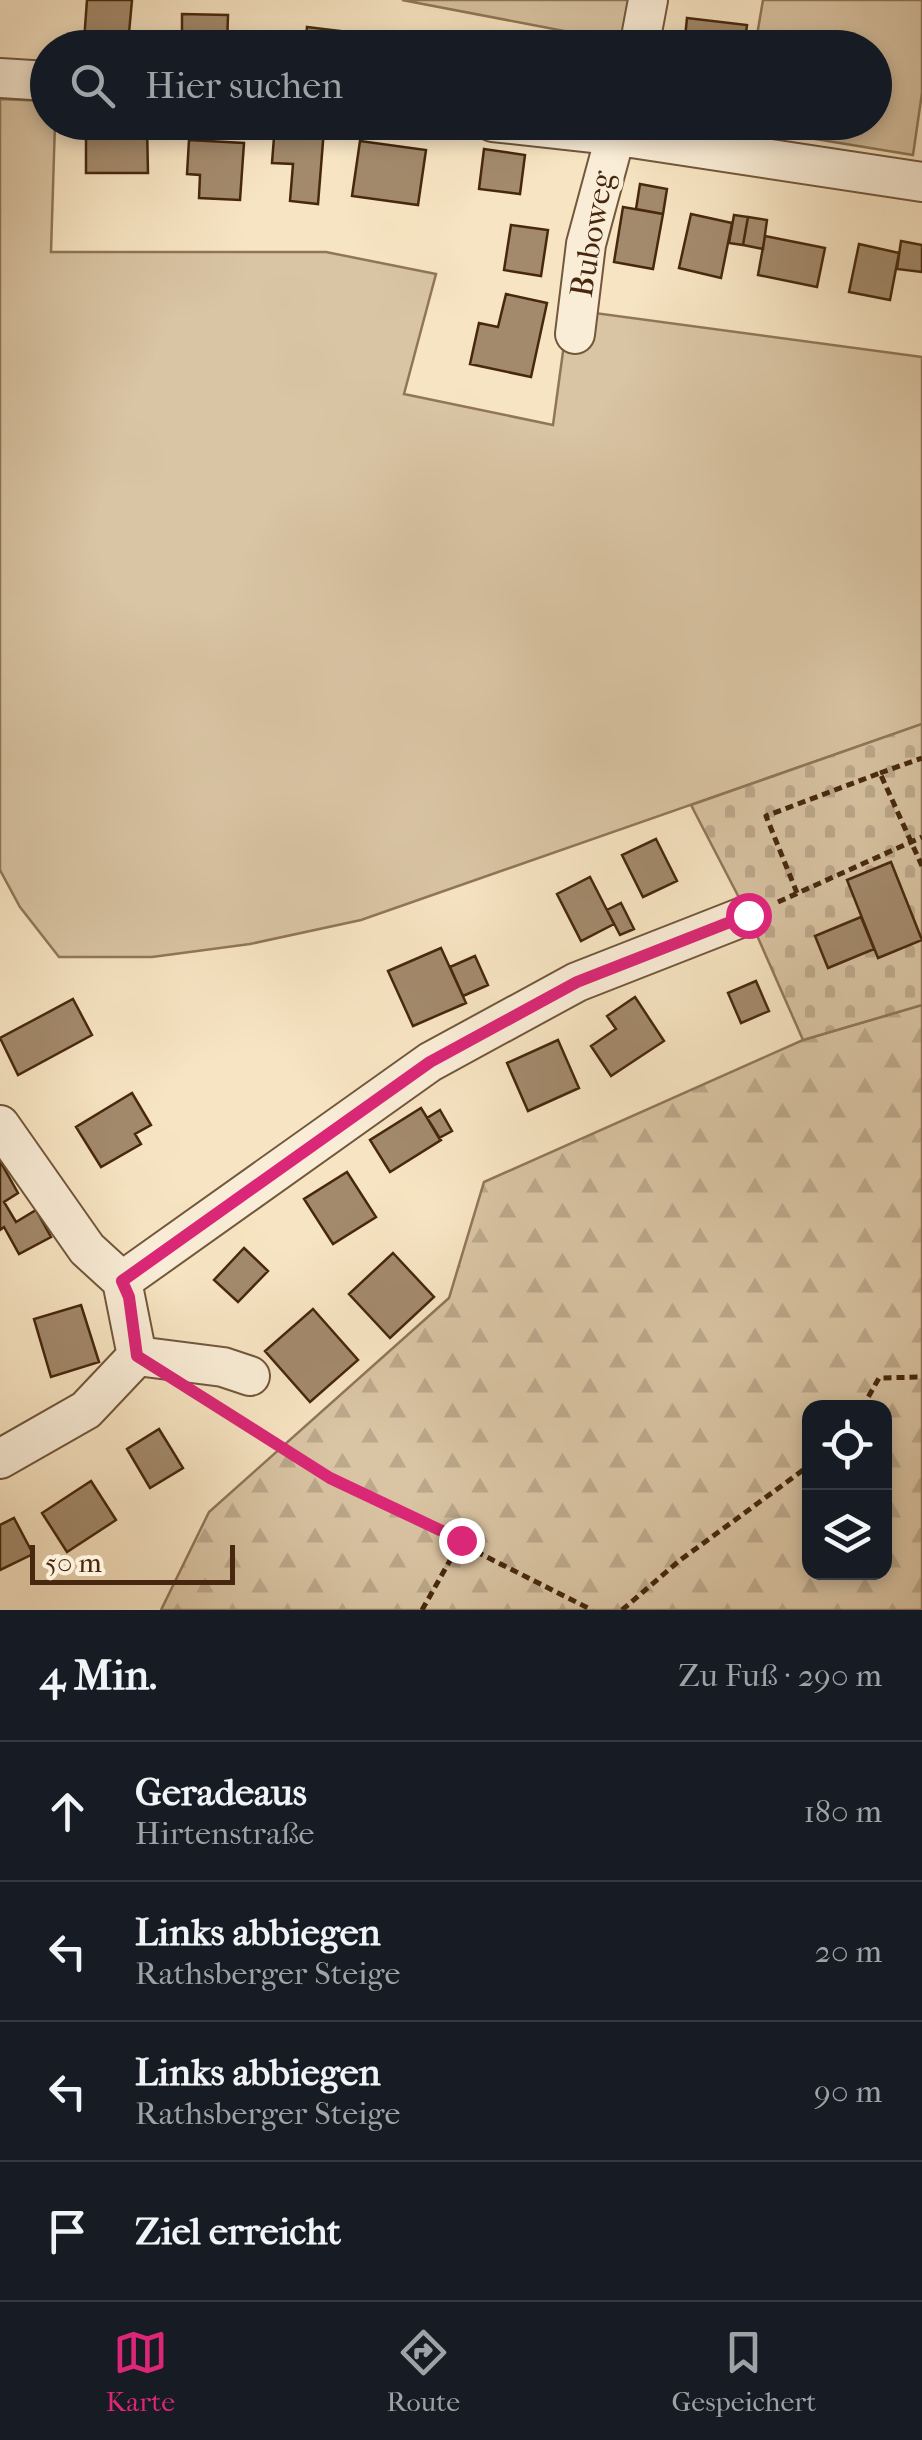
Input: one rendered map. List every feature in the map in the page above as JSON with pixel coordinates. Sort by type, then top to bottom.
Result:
[{"type":"street","points":[[642,30],[648,0]]},
{"type":"street","points":[[0,78],[30,80]]},
{"type":"street","name":"Buboweg","points":[[575,334],[586,244],[612,140]]},
{"type":"street","points":[[679,140],[922,182]]},
{"type":"street","points":[[122,1281],[430,1062],[577,982],[748,915]]},
{"type":"street","points":[[0,1125],[87,1249],[122,1281],[129,1297],[137,1356]]},
{"type":"street","points":[[137,1356],[223,1368],[250,1376]]},
{"type":"street","points":[[0,1460],[86,1410],[137,1356]]},
{"type":"path","points":[[797,893],[766,816],[922,758]]},
{"type":"path","points":[[880,773],[922,866]]},
{"type":"path","points":[[748,915],[922,837]]},
{"type":"path","points":[[867,1400],[879,1378],[922,1377]]},
{"type":"path","points":[[201,1396],[330,1478],[461,1540],[592,1610]]},
{"type":"path","points":[[622,1610],[679,1560],[802,1470]]},
{"type":"path","points":[[422,1610],[461,1540]]},
{"type":"green space","points":[[402,0],[634,0],[629,30],[559,30]]},
{"type":"green space","points":[[763,0],[922,0],[922,93],[913,155],[821,140],[892,140],[892,30],[758,30]]},
{"type":"green space","points":[[0,99],[30,100],[30,140],[54,140],[51,252],[326,252],[436,274],[404,394],[553,425],[565,337],[595,313],[922,357],[922,724],[361,920],[250,944],[152,957],[59,957],[20,907],[0,870]]},
{"type":"green space","points":[[922,724],[922,1005],[803,1040],[748,915],[691,805]]},
{"type":"green space","points":[[922,1005],[922,1610],[161,1610],[209,1512],[449,1298],[484,1182],[803,1040]]},
{"type":"building","points":[[87,0],[132,0],[129,30],[85,30]]},
{"type":"building","points":[[182,14],[228,15],[228,30],[182,30]]},
{"type":"building","points":[[687,18],[747,25],[746,30],[686,30]]},
{"type":"building","points":[[86,140],[147,140],[148,173],[86,173]]},
{"type":"building","points":[[189,140],[244,143],[240,200],[199,198],[200,175],[187,174]]},
{"type":"building","points":[[274,140],[323,140],[318,204],[290,201],[293,164],[272,163]]},
{"type":"building","points":[[360,141],[426,150],[418,205],[352,196]]},
{"type":"building","points":[[484,149],[525,155],[520,194],[479,189]]},
{"type":"building","points":[[640,184],[667,189],[663,214],[636,209]]},
{"type":"building","points":[[623,207],[663,214],[653,269],[614,262]]},
{"type":"building","points":[[691,214],[732,223],[721,278],[679,268]]},
{"type":"building","points":[[734,215],[748,217],[743,245],[729,243]]},
{"type":"building","points":[[748,217],[767,220],[763,249],[743,245]]},
{"type":"building","points":[[511,225],[548,230],[541,276],[504,270]]},
{"type":"building","points":[[765,236],[825,248],[817,287],[758,275]]},
{"type":"building","points":[[901,241],[922,245],[922,272],[897,269]]},
{"type":"building","points":[[859,244],[899,253],[890,300],[849,292]]},
{"type":"building","points":[[506,294],[547,303],[531,377],[470,364],[479,323],[498,327]]},
{"type":"building","points":[[656,839],[677,881],[643,897],[622,855]]},
{"type":"building","points":[[891,862],[922,940],[878,958],[847,880]]},
{"type":"building","points":[[590,877],[614,924],[581,941],[557,894]]},
{"type":"building","points":[[621,903],[634,929],[620,935],[607,910]]},
{"type":"building","points":[[861,917],[874,949],[828,968],[815,936]]},
{"type":"building","points":[[441,948],[466,1003],[413,1026],[388,971]]},
{"type":"building","points":[[475,956],[488,985],[463,996],[450,967]]},
{"type":"building","points":[[756,981],[769,1011],[741,1023],[728,993]]},
{"type":"building","points":[[635,997],[664,1041],[611,1076],[591,1046],[616,1029],[607,1016]]},
{"type":"building","points":[[73,999],[92,1035],[18,1075],[0,1038]]},
{"type":"building","points":[[558,1040],[579,1088],[528,1111],[507,1063]]},
{"type":"building","points":[[132,1093],[151,1125],[135,1134],[141,1144],[101,1167],[76,1127]]},
{"type":"building","points":[[421,1108],[441,1140],[390,1172],[370,1140]]},
{"type":"building","points":[[440,1110],[452,1131],[439,1138],[427,1118]]},
{"type":"building","points":[[0,1161],[18,1193],[4,1202],[16,1222],[36,1210],[51,1237],[19,1254],[4,1227],[0,1230]]},
{"type":"building","points":[[347,1172],[376,1217],[333,1244],[304,1199]]},
{"type":"building","points":[[244,1248],[268,1271],[238,1302],[214,1280]]},
{"type":"building","points":[[393,1253],[434,1297],[390,1338],[349,1294]]},
{"type":"building","points":[[81,1305],[99,1362],[51,1377],[34,1319]]},
{"type":"building","points":[[313,1309],[358,1360],[310,1402],[265,1351]]},
{"type":"building","points":[[159,1429],[183,1468],[150,1488],[127,1449]]},
{"type":"building","points":[[91,1481],[116,1520],[67,1552],[42,1513]]},
{"type":"building","points":[[14,1518],[33,1554],[0,1570],[0,1525]]},
{"type":"route","points":[[461,1540],[330,1478],[137,1356],[129,1297],[122,1281],[430,1062],[577,982],[748,915]]}]
